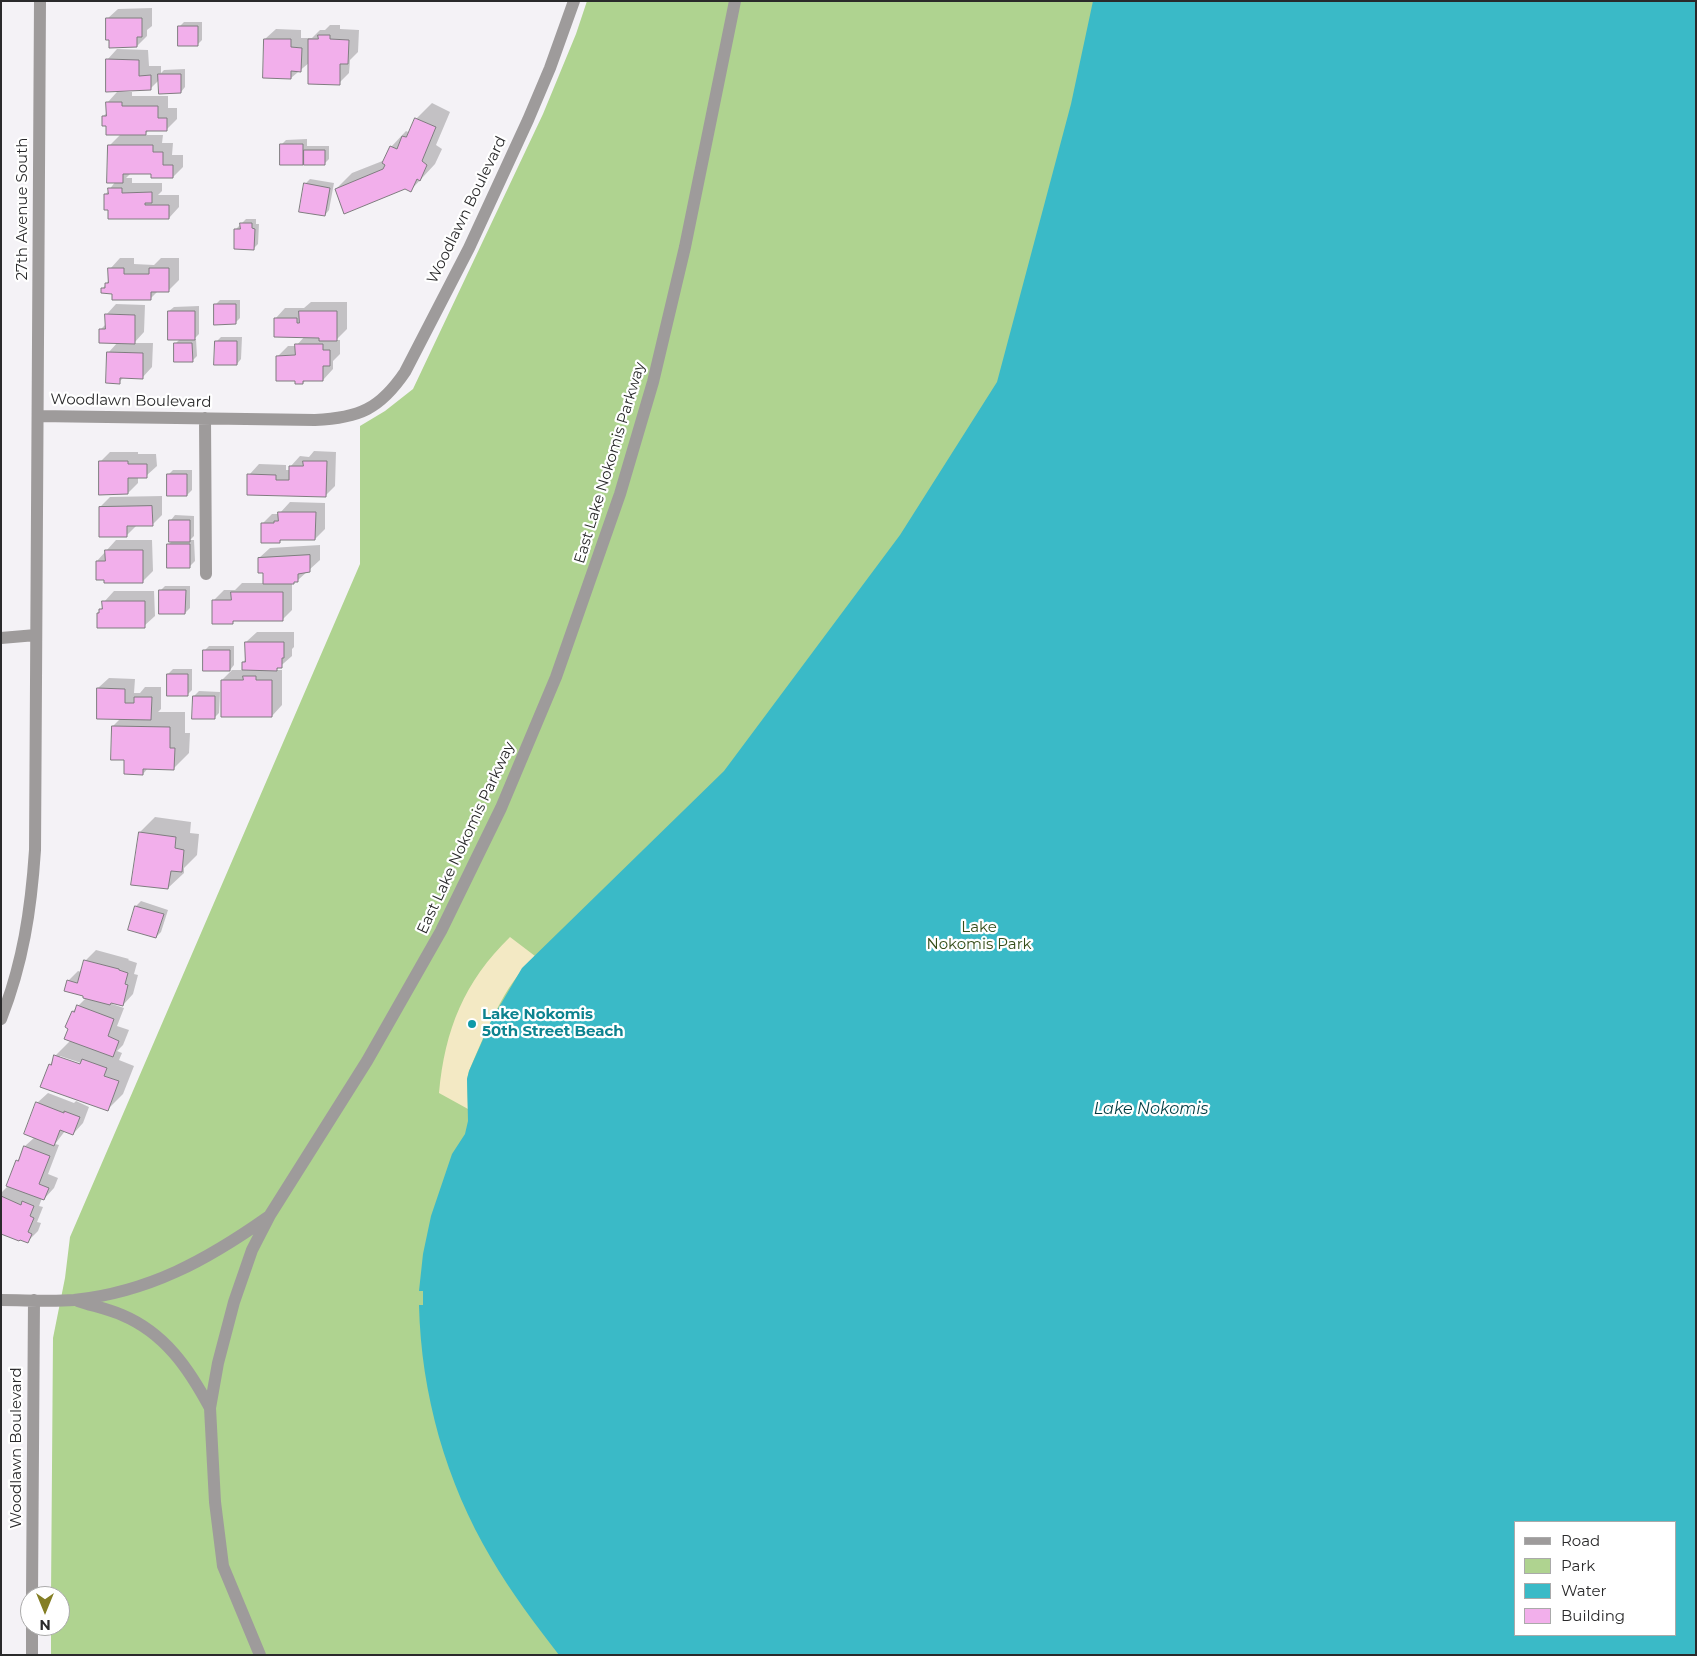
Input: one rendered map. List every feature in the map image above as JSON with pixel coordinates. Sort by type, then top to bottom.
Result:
[{"type":"street","name":"27th Avenue South","points":[[38,416],[40,1]]},
{"type":"street","name":"Woodlawn Boulevard","points":[[1,1019],[10,995],[24,944],[32,892],[36,814],[38,416],[298,420],[345,417],[367,410],[391,390],[405,372],[415,354],[473,239],[544,84],[574,1]]},
{"type":"street","name":"East Lake Nokomis Parkway","points":[[260,1655],[223,1566],[215,1502],[210,1408],[218,1363],[237,1290],[252,1250],[270,1215],[367,1061],[434,945],[472,871],[501,808],[556,677],[620,494],[651,388],[685,247],[735,1]]},
{"type":"street","points":[[205,418],[206,574]]},
{"type":"street","points":[[1,638],[36,635]]},
{"type":"street","points":[[1,1300],[73,1300],[130,1289],[172,1275],[212,1254],[270,1215]]},
{"type":"street","name":"Woodlawn Boulevard","points":[[32,1586],[34,1300]]},
{"type":"street","points":[[73,1300],[123,1316],[140,1324],[156,1335],[183,1362],[210,1408]]},
{"type":"street","points":[[32,1636],[32,1655]]},
{"type":"green space","name":"Lake Nokomis","points":[[587,1],[1696,1],[1696,1655],[51,1655],[51,1636],[70,1636],[70,1586],[51,1586],[53,1338],[65,1278],[70,1237],[360,564],[360,426],[385,411],[413,389],[543,114],[576,34]]},
{"type":"sand","name":"Lake Nokomis 50th Street Beach","points":[[510,937],[535,956],[505,995],[482,1041],[467,1079],[468,1109],[439,1093],[446,1048],[452,1027],[469,989],[480,971]]},
{"type":"water","name":"Lake Nokomis","points":[[1093,1],[1696,1],[1696,1655],[559,1655],[499,1571],[475,1529],[449,1468],[431,1404],[421,1338],[419,1305],[423,1305],[423,1291],[419,1291],[423,1254],[431,1216],[452,1154],[465,1134],[468,1121],[467,1079],[469,1071],[492,1019],[522,968],[724,771],[900,535],[997,382],[1071,104]]},
{"type":"building","points":[[106,18],[142,18],[142,37],[137,37],[137,47],[109,48],[109,40],[106,40]]},
{"type":"building","points":[[178,26],[198,26],[198,46],[178,46]]},
{"type":"building","points":[[318,35],[330,35],[330,39],[349,40],[348,64],[340,64],[340,85],[308,84],[308,39],[318,39]]},
{"type":"building","points":[[264,39],[291,39],[291,47],[302,48],[301,72],[291,71],[291,79],[263,78]]},
{"type":"building","points":[[106,59],[139,60],[139,76],[151,75],[151,90],[106,92]]},
{"type":"building","points":[[158,74],[181,74],[181,93],[159,94]]},
{"type":"building","points":[[106,102],[122,102],[122,106],[158,106],[158,118],[167,118],[167,131],[146,131],[146,135],[106,135],[106,126],[102,126],[102,116],[106,116]]},
{"type":"building","points":[[415,118],[436,127],[422,161],[427,165],[420,181],[417,179],[411,192],[405,189],[344,214],[335,189],[383,169],[385,165],[382,163],[390,146],[397,149],[402,136],[406,137]]},
{"type":"building","points":[[280,144],[303,144],[303,165],[280,165]]},
{"type":"building","points":[[108,145],[153,145],[153,152],[163,152],[163,165],[173,165],[173,178],[151,178],[151,174],[123,174],[123,183],[107,183]]},
{"type":"building","points":[[304,150],[325,150],[325,165],[304,165]]},
{"type":"building","points":[[304,183],[330,188],[325,216],[299,212]]},
{"type":"building","points":[[108,188],[122,188],[122,193],[152,192],[152,203],[145,203],[145,205],[169,205],[169,219],[108,219],[108,210],[104,210],[104,194],[108,194]]},
{"type":"building","points":[[240,223],[252,223],[252,228],[255,229],[254,250],[234,249],[234,229],[240,229]]},
{"type":"building","points":[[108,268],[124,268],[124,274],[149,274],[149,268],[169,268],[169,292],[151,292],[151,300],[112,300],[112,294],[101,293],[101,288],[105,288],[105,283],[108,283]]},
{"type":"building","points":[[214,304],[236,304],[236,324],[214,325]]},
{"type":"building","points":[[168,311],[195,311],[195,340],[168,340]]},
{"type":"building","points":[[299,311],[337,311],[337,341],[319,341],[319,338],[274,337],[274,318],[297,318],[297,323],[299,323]]},
{"type":"building","points":[[105,314],[135,315],[135,344],[99,343],[99,329],[105,329]]},
{"type":"building","points":[[215,341],[237,341],[237,365],[214,365]]},
{"type":"building","points":[[174,343],[192,343],[193,362],[174,362]]},
{"type":"building","points":[[295,344],[323,344],[323,350],[330,350],[330,366],[323,366],[323,381],[303,381],[303,384],[295,384],[295,381],[276,381],[276,356],[295,355]]},
{"type":"building","points":[[107,352],[143,353],[143,379],[120,378],[120,384],[106,383]]},
{"type":"building","points":[[99,461],[128,461],[128,464],[147,464],[147,478],[128,478],[128,494],[99,495]]},
{"type":"building","points":[[303,461],[327,461],[326,497],[247,495],[247,474],[276,475],[276,480],[289,480],[289,466],[303,466]]},
{"type":"building","points":[[167,474],[187,474],[187,496],[167,496]]},
{"type":"building","points":[[152,506],[153,526],[127,526],[127,537],[99,537],[99,507]]},
{"type":"building","points":[[278,512],[316,512],[315,540],[280,540],[280,543],[261,543],[261,523],[274,523],[274,521],[278,521]]},
{"type":"building","points":[[169,520],[190,520],[190,542],[169,542]]},
{"type":"building","points":[[167,544],[190,544],[190,568],[167,568]]},
{"type":"building","points":[[105,550],[143,550],[143,583],[104,583],[104,580],[96,580],[96,561],[105,561]]},
{"type":"building","points":[[310,555],[310,572],[298,574],[298,582],[294,582],[294,584],[263,584],[263,573],[258,573],[258,558]]},
{"type":"building","points":[[159,590],[186,590],[185,614],[159,614]]},
{"type":"building","points":[[231,592],[283,592],[283,621],[233,621],[233,624],[212,624],[212,600],[231,600]]},
{"type":"building","points":[[102,601],[145,601],[145,628],[97,628],[97,613],[99,613],[99,609],[102,609]]},
{"type":"building","points":[[245,642],[284,642],[282,668],[277,668],[277,671],[242,670],[242,662],[245,662]]},
{"type":"building","points":[[203,650],[230,650],[230,671],[203,671]]},
{"type":"building","points":[[167,674],[188,674],[188,696],[167,696]]},
{"type":"building","points":[[243,676],[256,676],[256,680],[272,680],[272,717],[221,717],[221,680],[243,680]]},
{"type":"building","points":[[97,688],[125,689],[125,703],[134,703],[134,697],[152,697],[151,720],[97,719]]},
{"type":"building","points":[[193,696],[215,696],[215,719],[192,719]]},
{"type":"building","points":[[112,726],[170,727],[170,748],[175,748],[174,770],[143,769],[143,775],[124,774],[124,760],[111,760]]},
{"type":"building","points":[[139,832],[176,837],[175,848],[184,850],[182,872],[171,871],[168,889],[131,885]]},
{"type":"building","points":[[135,906],[164,914],[156,938],[128,930]]},
{"type":"building","points":[[84,960],[128,973],[125,984],[128,985],[123,1006],[111,1003],[110,1005],[64,991],[67,980],[77,983]]},
{"type":"building","points":[[77,1005],[114,1019],[108,1036],[119,1041],[113,1057],[64,1039],[68,1029],[65,1027],[72,1011],[74,1012]]},
{"type":"building","points":[[54,1055],[80,1064],[82,1059],[107,1068],[104,1076],[119,1081],[108,1111],[40,1087]]},
{"type":"building","points":[[36,1102],[80,1117],[73,1135],[60,1130],[54,1146],[24,1134]]},
{"type":"building","points":[[24,1146],[50,1156],[39,1184],[49,1188],[44,1200],[6,1186],[16,1160],[18,1161]]},
{"type":"building","points":[[1,1196],[21,1205],[22,1201],[34,1206],[30,1216],[34,1218],[28,1232],[32,1234],[28,1243],[1,1234]]},
{"type":"place","name":"Lake Nokomis 50th Street Beach","points":[[472,1024]]},
{"type":"park label","name":"Lake Nokomis Park","points":[[979,936]]}]
